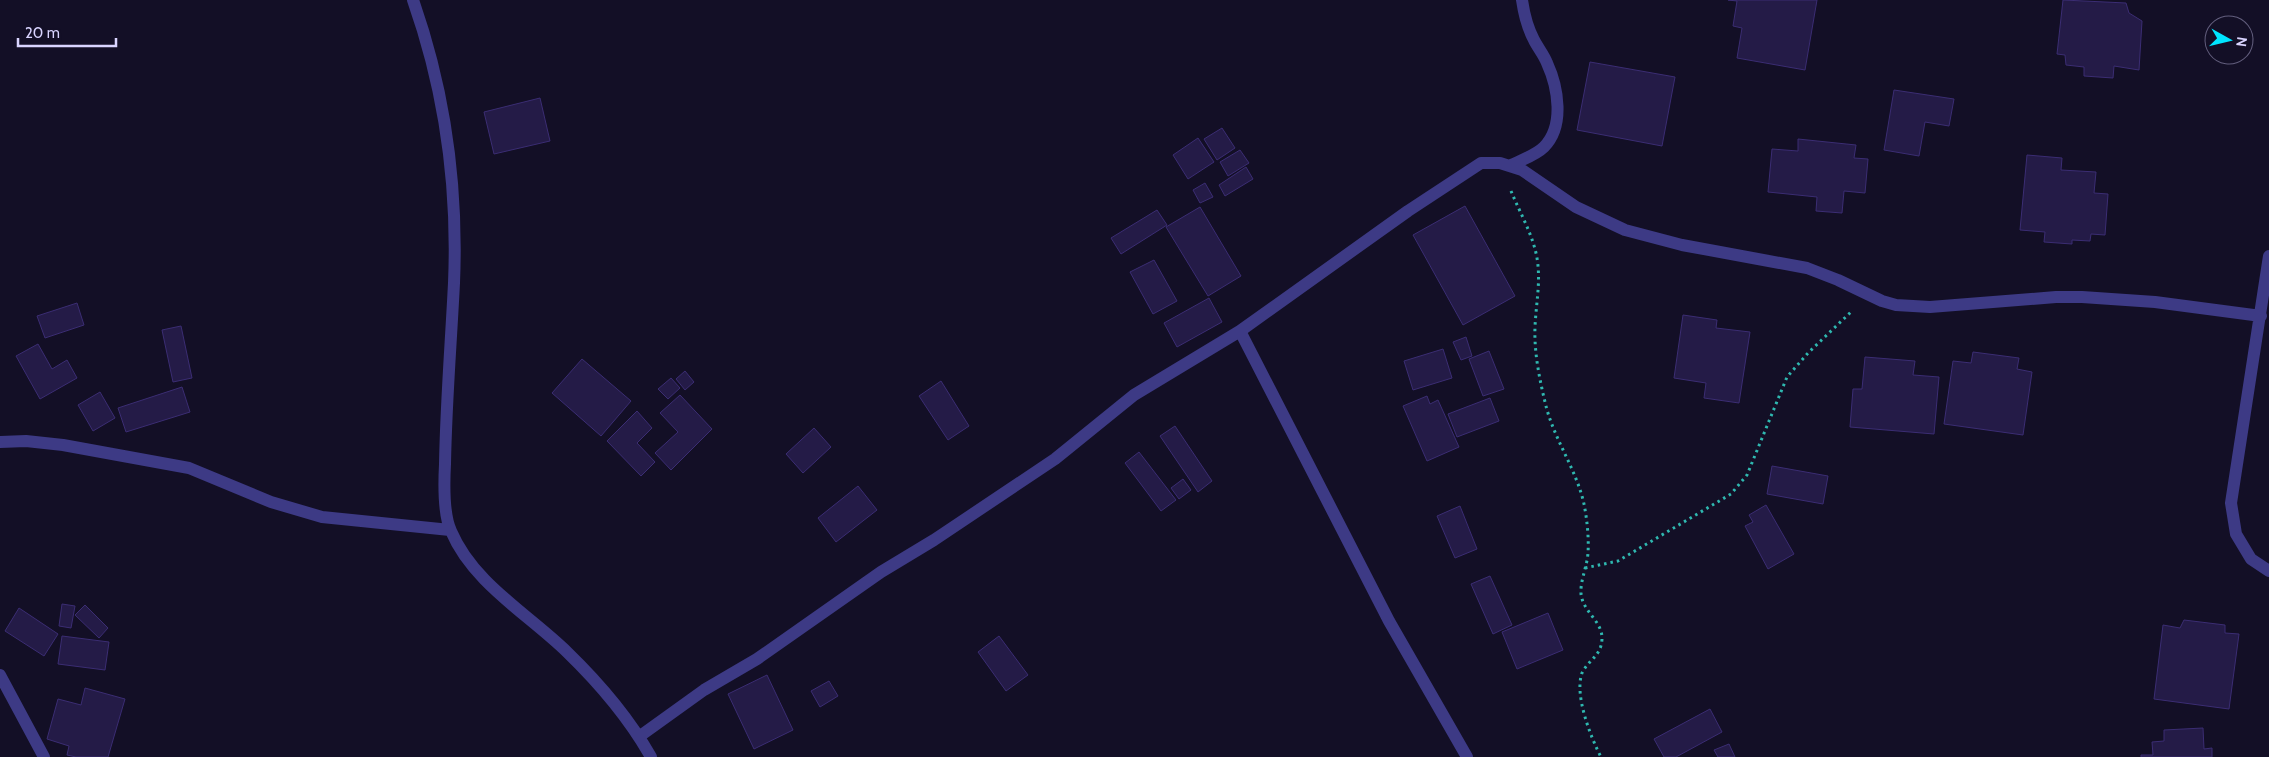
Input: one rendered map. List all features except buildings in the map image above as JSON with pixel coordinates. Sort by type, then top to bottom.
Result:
[{"type":"street","points":[[414,0],[441,103],[452,181],[454,280],[444,480],[450,530],[480,575],[567,652],[601,688],[640,736],[651,757]]},
{"type":"street","points":[[1505,164],[1544,147],[1554,133],[1557,114],[1556,91],[1547,63],[1534,40],[1524,16],[1522,0]]},
{"type":"street","points":[[640,736],[704,690],[757,659],[881,572],[934,540],[1055,459],[1134,395],[1240,331],[1408,210],[1481,164],[1505,164],[1522,170],[1576,207],[1625,230],[1682,245],[1807,268],[1838,280],[1869,296],[1896,305],[1930,307],[2056,297],[2114,298],[2261,316]]},
{"type":"street","points":[[2269,256],[2230,504],[2236,534],[2251,560],[2269,571]]},
{"type":"street","points":[[1240,331],[1389,620],[1467,757]]},
{"type":"street","points":[[0,442],[26,441],[63,445],[173,464],[189,468],[271,502],[322,516],[450,530]]},
{"type":"street","points":[[0,675],[44,757]]},
{"type":"path","points":[[1505,164],[1537,257],[1539,283],[1536,348],[1540,376],[1552,426],[1577,481],[1584,505],[1588,554],[1581,593],[1584,606],[1600,627],[1602,638],[1601,647],[1595,659],[1582,673],[1580,685],[1587,723],[1601,757]]},
{"type":"path","points":[[1585,568],[1618,560],[1731,494],[1747,474],[1787,377],[1808,353],[1869,296]]}]
